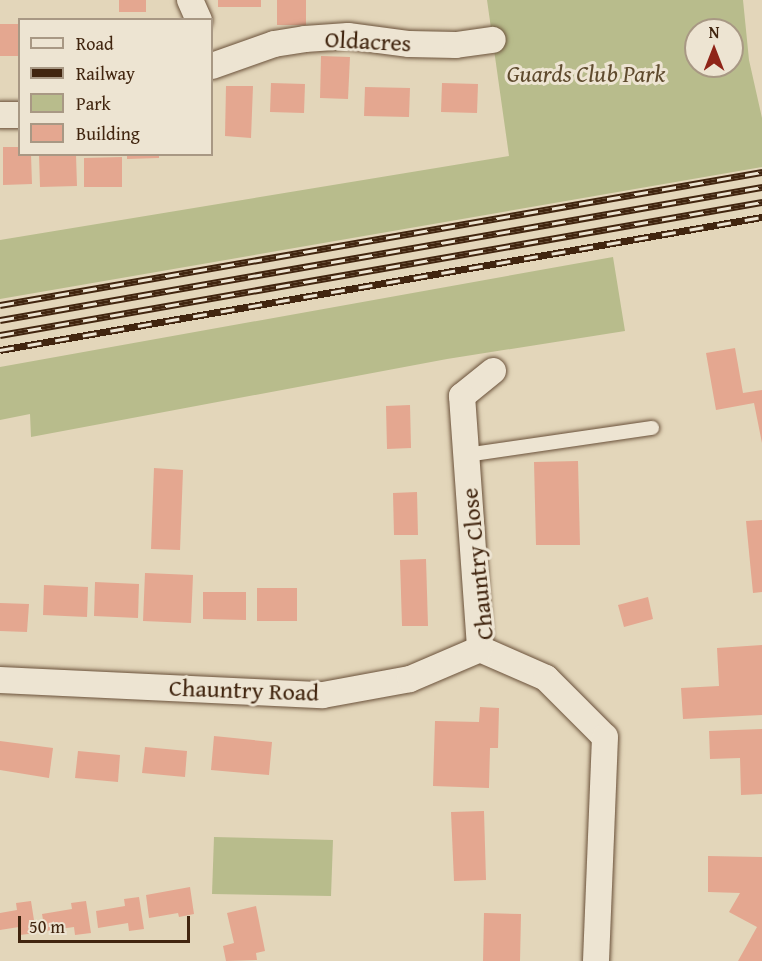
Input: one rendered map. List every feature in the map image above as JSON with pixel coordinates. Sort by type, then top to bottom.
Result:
[{"type":"street","points":[[190,0],[198,18]]},
{"type":"street","name":"Oldacres","points":[[214,60],[274,44],[305,39],[348,36],[410,44],[456,45],[493,40]]},
{"type":"street","points":[[0,115],[18,115]]},
{"type":"street","name":"Chauntry Close","points":[[493,371],[462,396],[480,649],[546,678],[605,737],[596,961]]},
{"type":"street","name":"Chauntry Road","points":[[0,680],[323,695],[410,679],[480,649]]},
{"type":"lane","points":[[466,455],[652,428]]},
{"type":"green space","name":"Guards Club Park","points":[[487,0],[743,0],[749,60],[762,118],[762,167],[0,299],[0,240],[509,156]]},
{"type":"green space","points":[[613,257],[625,331],[447,359],[31,437],[30,414],[0,420],[0,367]]},
{"type":"green space","points":[[214,837],[333,840],[331,896],[212,894]]},
{"type":"building","points":[[119,0],[146,0],[146,12],[119,12]]},
{"type":"building","points":[[218,0],[261,0],[261,7],[218,7]]},
{"type":"building","points":[[277,0],[306,0],[306,25],[277,25]]},
{"type":"building","points":[[0,24],[18,24],[18,56],[0,56]]},
{"type":"building","points":[[321,56],[350,57],[348,99],[320,98]]},
{"type":"building","points":[[271,83],[305,84],[304,113],[270,112]]},
{"type":"building","points":[[442,83],[478,84],[477,113],[441,112]]},
{"type":"building","points":[[226,86],[253,86],[251,138],[225,136]]},
{"type":"building","points":[[365,87],[410,88],[409,117],[364,116]]},
{"type":"building","points":[[3,147],[18,147],[18,156],[31,156],[32,184],[3,185]]},
{"type":"building","points":[[39,156],[76,156],[77,186],[40,187]]},
{"type":"building","points":[[127,156],[159,156],[159,158],[127,159]]},
{"type":"building","points":[[122,157],[122,187],[84,187],[84,158]]},
{"type":"building","points":[[735,348],[743,393],[762,390],[762,443],[754,403],[716,410],[706,353]]},
{"type":"building","points":[[410,405],[411,448],[387,449],[386,406]]},
{"type":"building","points":[[578,461],[580,545],[536,545],[534,462]]},
{"type":"building","points":[[154,468],[183,470],[180,550],[151,549]]},
{"type":"building","points":[[417,492],[418,535],[394,535],[393,493]]},
{"type":"building","points":[[762,520],[762,592],[753,593],[746,521]]},
{"type":"building","points":[[426,559],[428,626],[402,626],[400,560]]},
{"type":"building","points":[[145,573],[193,575],[191,623],[143,621]]},
{"type":"building","points":[[95,582],[139,584],[138,618],[94,616]]},
{"type":"building","points":[[44,585],[88,587],[87,617],[43,615]]},
{"type":"building","points":[[257,588],[297,588],[297,621],[257,621]]},
{"type":"building","points":[[203,592],[246,592],[246,620],[203,619]]},
{"type":"building","points":[[648,597],[653,619],[624,627],[618,605]]},
{"type":"building","points":[[0,603],[29,604],[27,632],[0,631]]},
{"type":"building","points":[[762,645],[762,715],[683,719],[681,688],[719,686],[717,648]]},
{"type":"building","points":[[480,707],[499,708],[498,748],[490,748],[489,788],[433,786],[435,721],[479,722]]},
{"type":"building","points":[[762,729],[762,794],[741,795],[740,758],[710,759],[709,731]]},
{"type":"building","points":[[214,736],[272,742],[269,775],[211,770]]},
{"type":"building","points":[[0,741],[53,748],[49,778],[0,770]]},
{"type":"building","points":[[145,747],[187,751],[185,777],[142,773]]},
{"type":"building","points":[[78,751],[120,755],[118,782],[75,778]]},
{"type":"building","points":[[484,811],[486,880],[454,881],[451,812]]},
{"type":"building","points":[[708,856],[762,857],[762,961],[738,961],[757,927],[729,912],[740,893],[708,892]]},
{"type":"building","points":[[190,887],[194,914],[179,917],[178,913],[149,918],[146,895]]},
{"type":"building","points":[[139,897],[144,929],[129,931],[128,923],[98,928],[96,911],[125,906],[124,899]]},
{"type":"building","points":[[31,901],[36,933],[20,935],[19,927],[0,930],[0,913],[17,910],[16,903]]},
{"type":"building","points":[[86,901],[91,933],[75,935],[74,927],[45,931],[42,914],[72,909],[71,903]]},
{"type":"building","points":[[256,906],[265,951],[256,953],[257,960],[226,961],[223,946],[234,943],[227,913]]},
{"type":"building","points":[[484,913],[521,914],[520,961],[483,961]]},
{"type":"railway","points":[[0,305],[762,172]]},
{"type":"railway","points":[[0,320],[762,187]]},
{"type":"railway","points":[[0,335],[762,202]]},
{"type":"railway","points":[[0,350],[762,217]]}]
